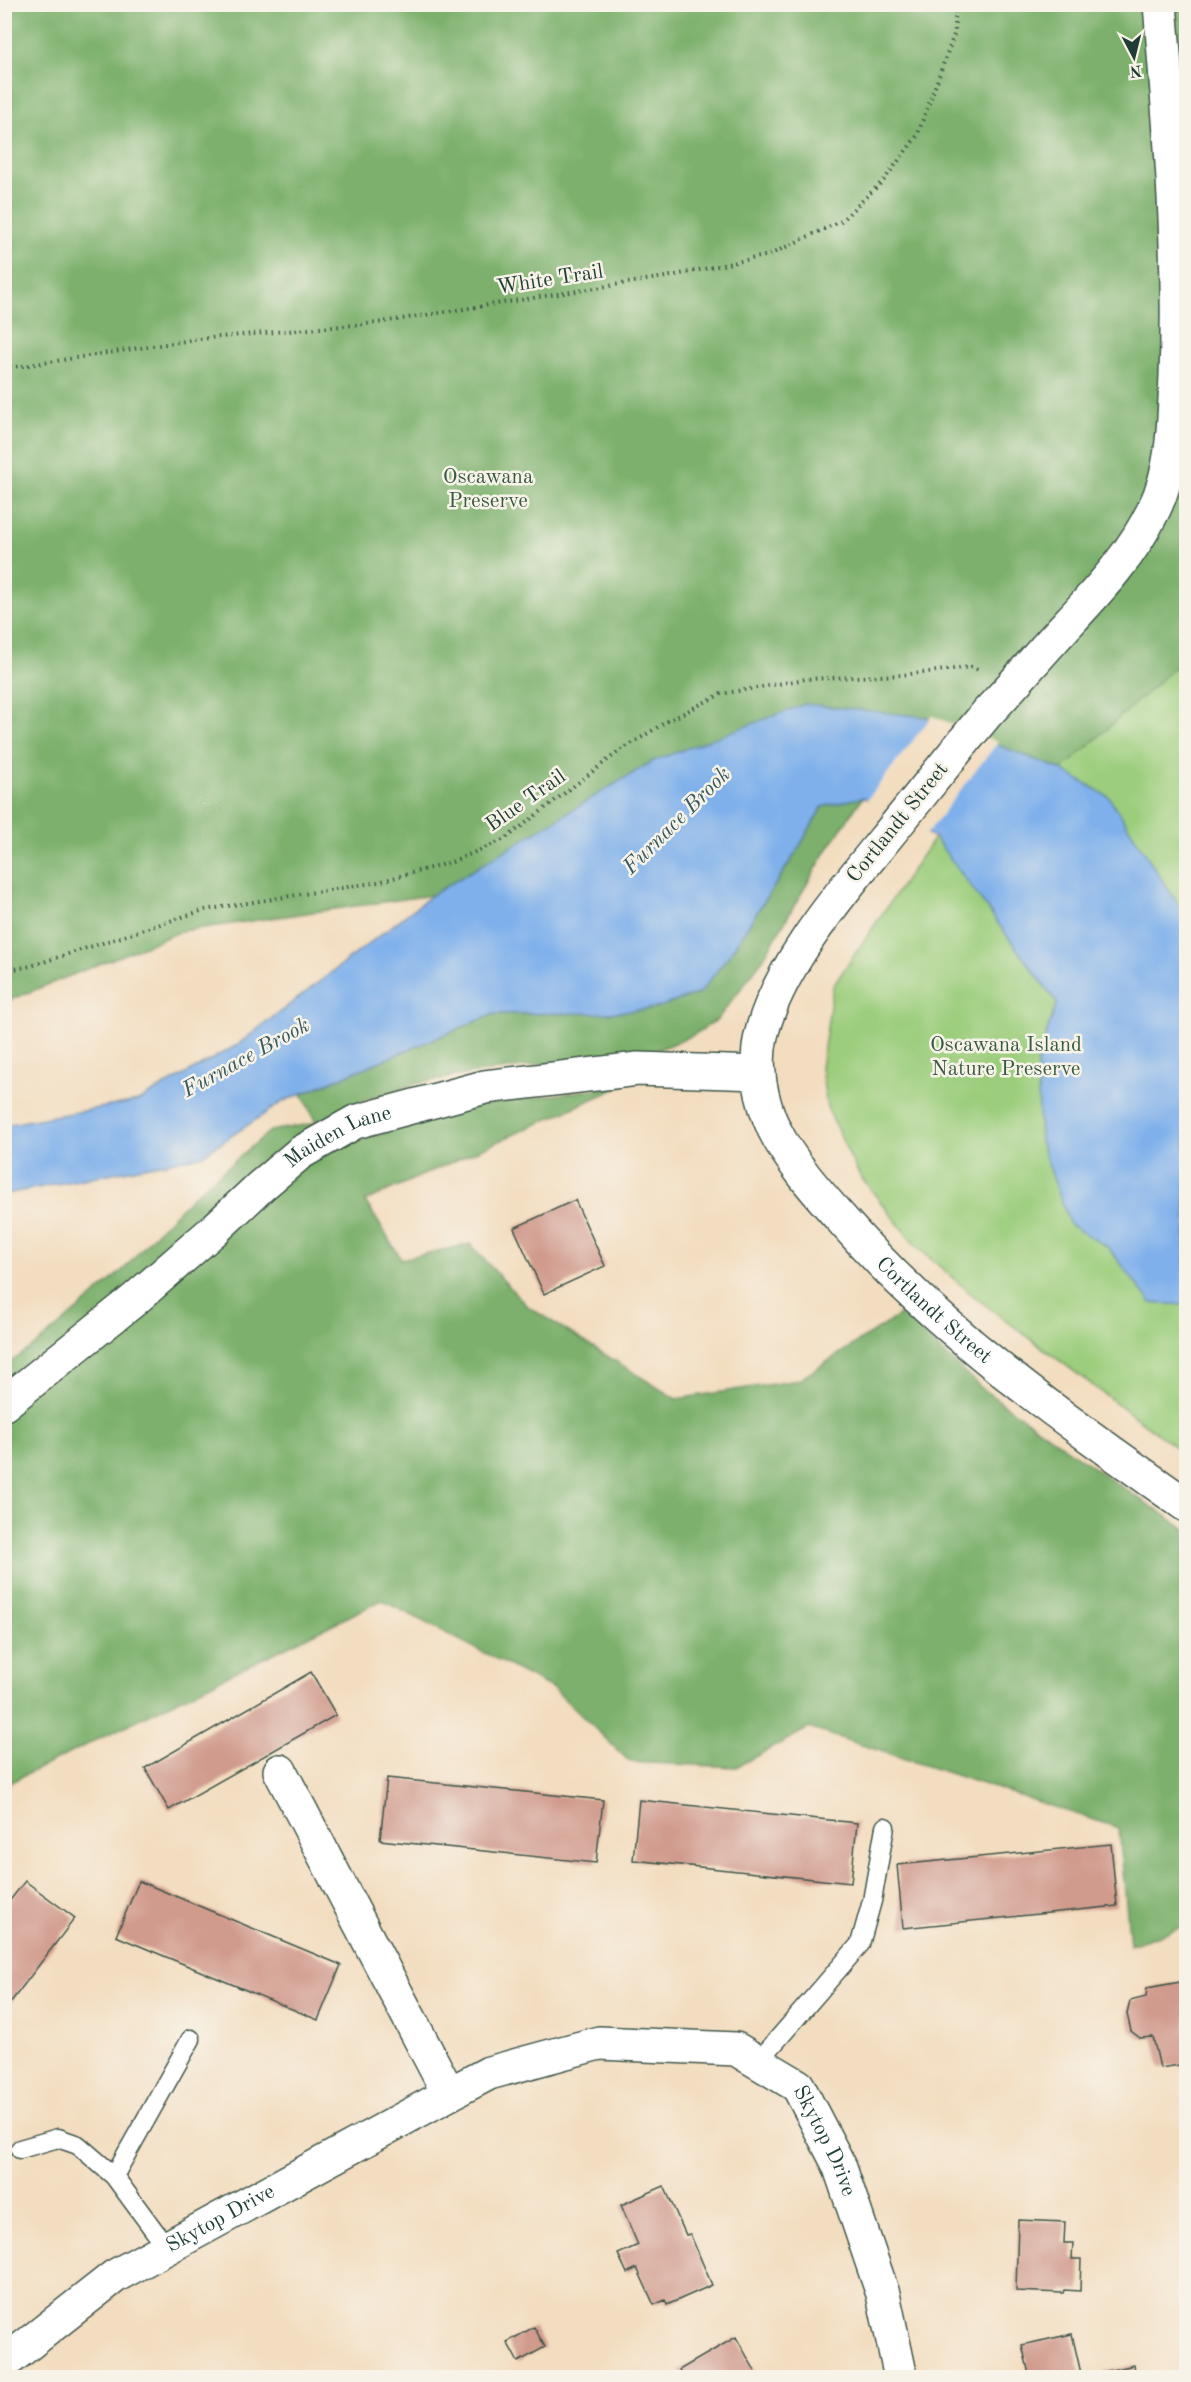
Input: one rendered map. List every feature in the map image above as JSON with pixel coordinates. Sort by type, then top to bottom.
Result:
[{"type":"street","name":"Cortlandt Street","points":[[1160,4],[1182,331],[1180,409],[1163,484],[1155,508],[1141,534],[1103,586],[988,712],[867,861],[805,945],[773,998],[761,1038],[759,1073],[763,1101],[788,1154],[823,1199],[880,1260],[945,1322],[1014,1381],[1076,1428],[1186,1505]]},
{"type":"street","name":"Maiden Lane","points":[[4,1404],[134,1300],[213,1231],[261,1185],[300,1153],[355,1122],[484,1087],[638,1069],[759,1073]]},
{"type":"street","points":[[280,1771],[449,2094]]},
{"type":"street","name":"Skytop Drive","points":[[4,2363],[115,2276],[449,2094],[489,2073],[599,2043],[736,2049],[798,2086],[839,2165],[883,2294],[901,2378]]},
{"type":"lane","points":[[758,2062],[860,1944],[872,1901],[885,1827]]},
{"type":"lane","points":[[114,2176],[191,2039]]},
{"type":"lane","points":[[20,2149],[58,2138],[78,2145],[114,2176],[166,2248]]},
{"type":"path","name":"White Trail","points":[[4,367],[198,339],[376,323],[671,276],[769,255],[841,221],[884,180],[917,136],[955,32],[955,4]]},
{"type":"path","name":"Blue Trail","points":[[4,971],[31,966],[204,910],[378,882],[452,862],[505,839],[618,752],[666,722],[721,694],[806,679],[902,675],[971,667],[1017,682]]},
{"type":"green space","name":"Oscawana Preserve","points":[[5,5],[1186,5],[1186,657],[1062,770],[926,717],[653,761],[432,895],[182,931],[5,1002]]},
{"type":"green space","name":"Oscawana Island Nature Preserve","points":[[1186,499],[1186,1455],[976,1298],[914,1244],[860,1176],[827,1107],[821,1068],[833,986],[934,838],[1005,748],[1030,701]]},
{"type":"green space","points":[[863,797],[827,850],[761,962],[717,1020],[695,1034],[658,1050],[468,1074],[423,1082],[366,1100],[317,1123],[333,1148],[475,1106],[624,1085],[365,1201],[401,1259],[470,1244],[527,1306],[676,1399],[799,1380],[901,1314],[984,1390],[1117,1484],[1186,1529],[1186,1926],[1130,1945],[1119,1828],[809,1728],[736,1767],[630,1762],[554,1689],[382,1600],[5,1785],[5,1366],[38,1343],[88,1301],[127,1266],[193,1196],[270,1131],[316,1123],[302,1094],[494,1014],[608,1013],[656,1008],[700,993],[729,955],[795,854],[822,807]]},
{"type":"water","name":"Furnace Brook","points":[[805,704],[926,717],[1062,770],[1109,797],[1183,912],[1186,918],[1186,1305],[1151,1303],[1108,1247],[1070,1225],[1040,1141],[1037,1061],[1057,1003],[935,838],[863,797],[822,807],[795,854],[729,955],[700,993],[656,1008],[608,1013],[494,1014],[284,1101],[201,1156],[5,1194],[5,1125],[138,1101],[237,1045],[432,895],[653,761]]},
{"type":"pier","points":[[932,716],[998,742],[925,836],[866,801]]},
{"type":"building","points":[[575,1200],[605,1266],[544,1294],[514,1228]]},
{"type":"building","points":[[311,1672],[336,1715],[169,1810],[145,1768]]},
{"type":"building","points":[[387,1778],[603,1800],[596,1863],[380,1840]]},
{"type":"building","points":[[639,1800],[857,1823],[851,1883],[633,1860]]},
{"type":"building","points":[[1111,1844],[1117,1906],[903,1928],[897,1865]]},
{"type":"building","points":[[25,1881],[75,1918],[4,2011],[4,1908]]},
{"type":"building","points":[[139,1881],[341,1965],[318,2020],[116,1936]]},
{"type":"building","points":[[1186,1981],[1186,2064],[1160,2068],[1153,2037],[1140,2038],[1131,2031],[1127,2014],[1130,2001],[1146,1997],[1147,1988]]},
{"type":"building","points":[[664,2186],[686,2235],[690,2234],[712,2285],[667,2305],[665,2300],[654,2305],[637,2268],[627,2273],[618,2254],[638,2245],[621,2205]]},
{"type":"building","points":[[1018,2220],[1065,2222],[1064,2243],[1073,2243],[1072,2259],[1081,2259],[1080,2291],[1064,2290],[1063,2293],[1016,2291]]},
{"type":"building","points":[[534,2327],[545,2347],[518,2362],[507,2342]]},
{"type":"building","points":[[1072,2334],[1082,2378],[1030,2378],[1022,2345]]},
{"type":"building","points":[[736,2337],[759,2378],[683,2378],[679,2370]]},
{"type":"building","points":[[1134,2365],[1136,2378],[1104,2378],[1103,2372]]}]
